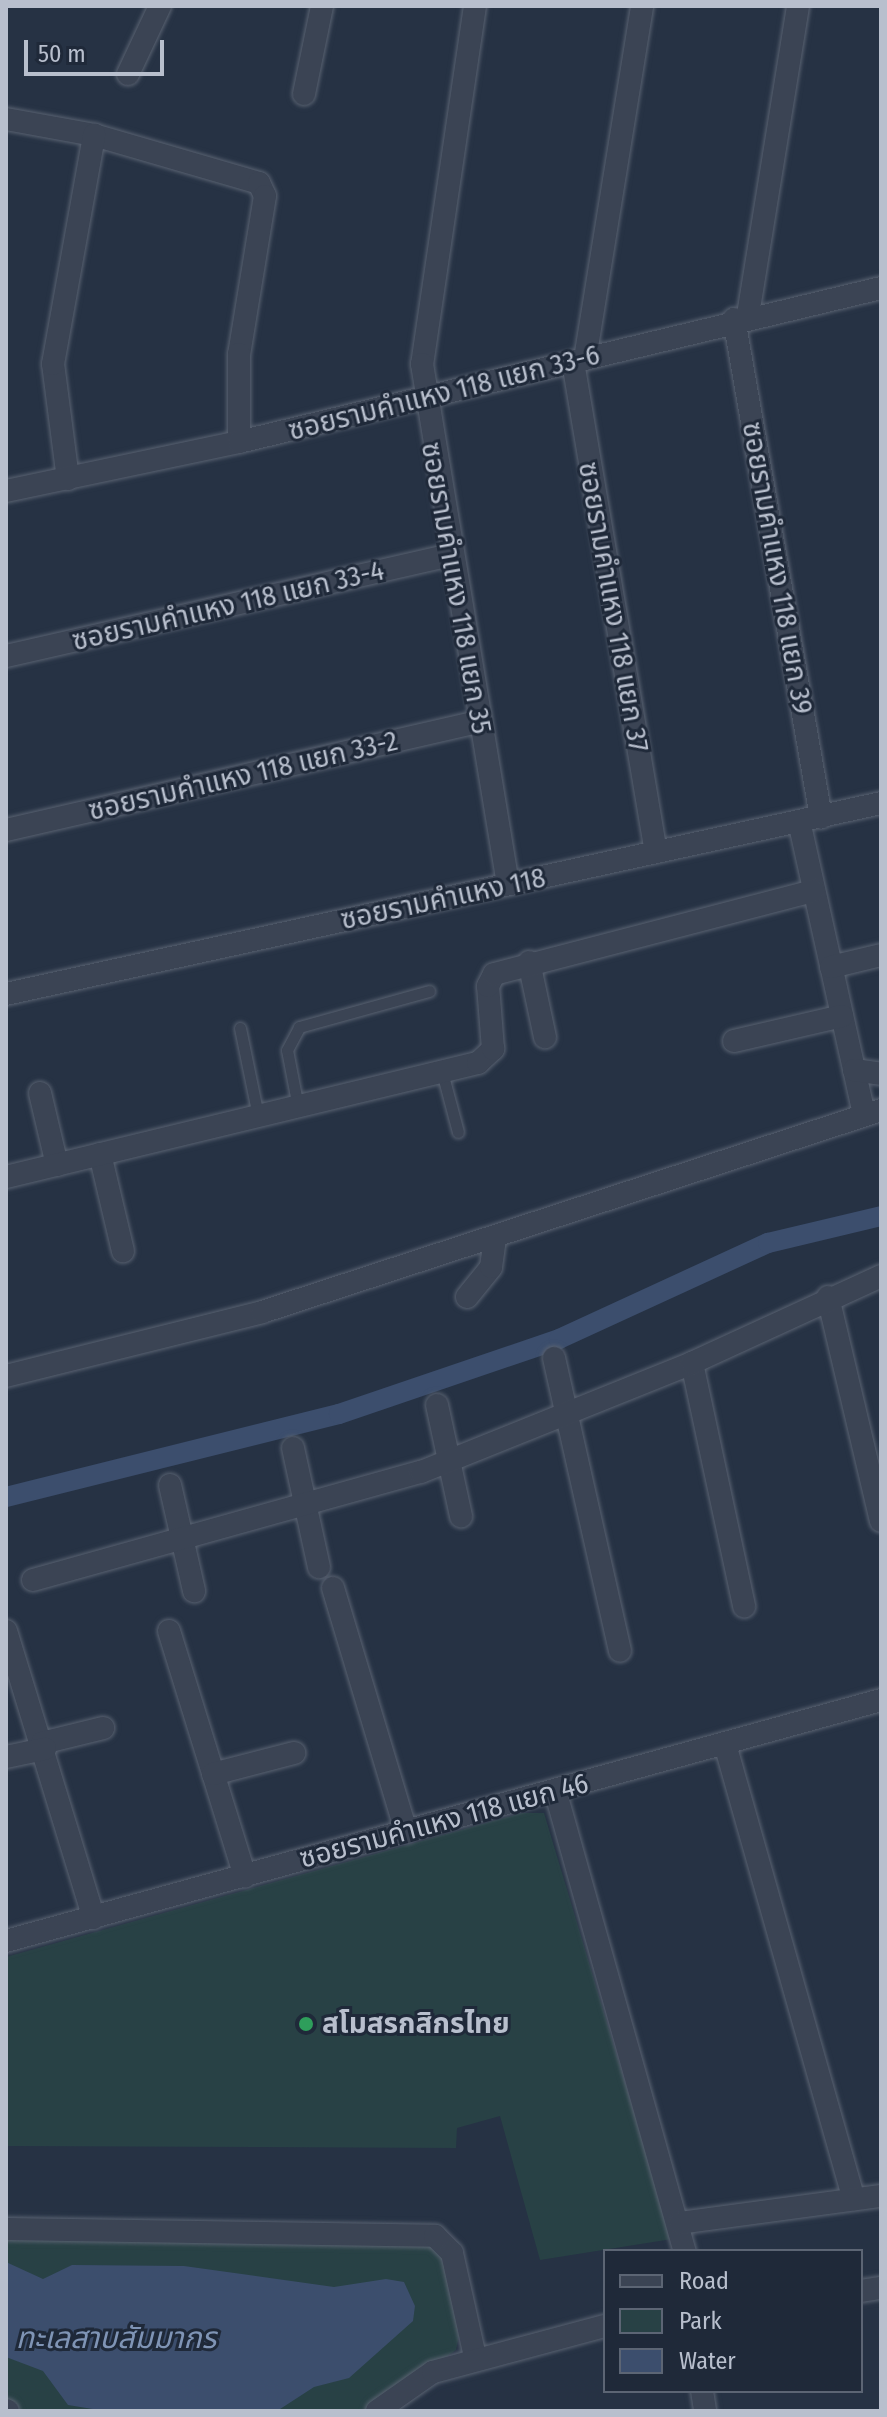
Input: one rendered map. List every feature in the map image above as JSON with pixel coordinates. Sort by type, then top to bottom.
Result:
[{"type":"street","points":[[128,74],[160,6]]},
{"type":"street","points":[[304,94],[322,6]]},
{"type":"street","name":"ซอยรามคำแหง 118 แยก 35","points":[[475,6],[425,331],[423,398],[508,884]]},
{"type":"street","name":"ซอยรามคำแหง 118 แยก 37","points":[[642,6],[579,360],[656,852]]},
{"type":"street","name":"ซอยรามคำแหง 118 แยก 39","points":[[798,6],[741,317],[810,819],[813,891],[854,1070],[873,1112]]},
{"type":"street","points":[[6,119],[94,135],[246,176],[265,196],[239,354],[239,442]]},
{"type":"street","points":[[68,479],[53,364],[94,135]]},
{"type":"street","name":"ซอยรามคำแหง 118 แยก 33-6","points":[[6,491],[239,442],[579,360],[741,317],[881,288]]},
{"type":"street","name":"ซอยรามคำแหง 118 แยก 33-4","points":[[6,656],[450,555]]},
{"type":"street","name":"ซอยรามคำแหง 118 แยก 33-2","points":[[6,830],[479,722]]},
{"type":"street","name":"ซอยรามคำแหง 118","points":[[6,994],[881,803]]},
{"type":"street","points":[[6,1177],[442,1072],[491,1055],[490,979],[529,962],[813,891]]},
{"type":"street","points":[[831,967],[881,955]]},
{"type":"street","points":[[529,962],[545,1037]]},
{"type":"street","points":[[734,1041],[842,1016]]},
{"type":"street","points":[[854,1070],[881,1074]]},
{"type":"street","points":[[40,1093],[57,1165]]},
{"type":"street","points":[[6,1376],[262,1312],[873,1112]]},
{"type":"street","points":[[100,1154],[123,1251]]},
{"type":"street","points":[[467,1297],[491,1267],[495,1237]]},
{"type":"street","points":[[33,1580],[182,1543],[450,1461],[568,1410],[692,1363],[828,1297],[881,1276]]},
{"type":"street","points":[[828,1297],[881,1521]]},
{"type":"street","points":[[554,1358],[620,1651]]},
{"type":"street","points":[[692,1363],[744,1606]]},
{"type":"street","points":[[437,1405],[461,1516]]},
{"type":"street","points":[[293,1448],[319,1567]]},
{"type":"street","points":[[170,1485],[194,1591]]},
{"type":"street","points":[[333,1588],[406,1832]]},
{"type":"street","points":[[6,1631],[44,1746],[94,1918]]},
{"type":"street","points":[[169,1631],[245,1876]]},
{"type":"street","name":"ซอยรามคำแหง 118 แยก 46","points":[[6,1941],[881,1700]]},
{"type":"street","points":[[6,1757],[103,1728]]},
{"type":"street","points":[[725,1744],[854,2199]]},
{"type":"street","points":[[213,1774],[294,1753]]},
{"type":"street","points":[[555,1790],[680,2223],[685,2249]]},
{"type":"street","points":[[680,2223],[881,2196]]},
{"type":"street","points":[[6,2229],[435,2236],[452,2253],[475,2357]]},
{"type":"street","points":[[377,2411],[433,2372],[475,2357],[603,2326]]},
{"type":"lane","points":[[298,1107],[287,1050],[299,1027],[429,991]]},
{"type":"lane","points":[[240,1028],[258,1116]]},
{"type":"lane","points":[[442,1072],[458,1132]]},
{"type":"green space","name":"สโมสรกสิกรไทย","points":[[522,1813],[544,1813],[672,2239],[540,2260],[500,2116],[457,2128],[456,2148],[6,2146],[6,1957]]},
{"type":"green space","name":"ทะเลสาบสัมมากร","points":[[6,2237],[428,2241],[442,2251],[459,2336],[456,2350],[367,2411],[23,2411],[6,2400]]},
{"type":"water","name":"ทะเลสาบสัมมากร","points":[[6,2262],[43,2279],[72,2265],[184,2266],[334,2287],[386,2279],[404,2282],[415,2306],[413,2321],[349,2378],[314,2387],[277,2411],[105,2411],[68,2405],[43,2371],[6,2357]]},
{"type":"waterway","points":[[6,1497],[339,1414],[559,1339],[768,1243],[881,1216]]},
{"type":"place","name":"สโมสรกสิกรไทย","points":[[306,2024]]}]
